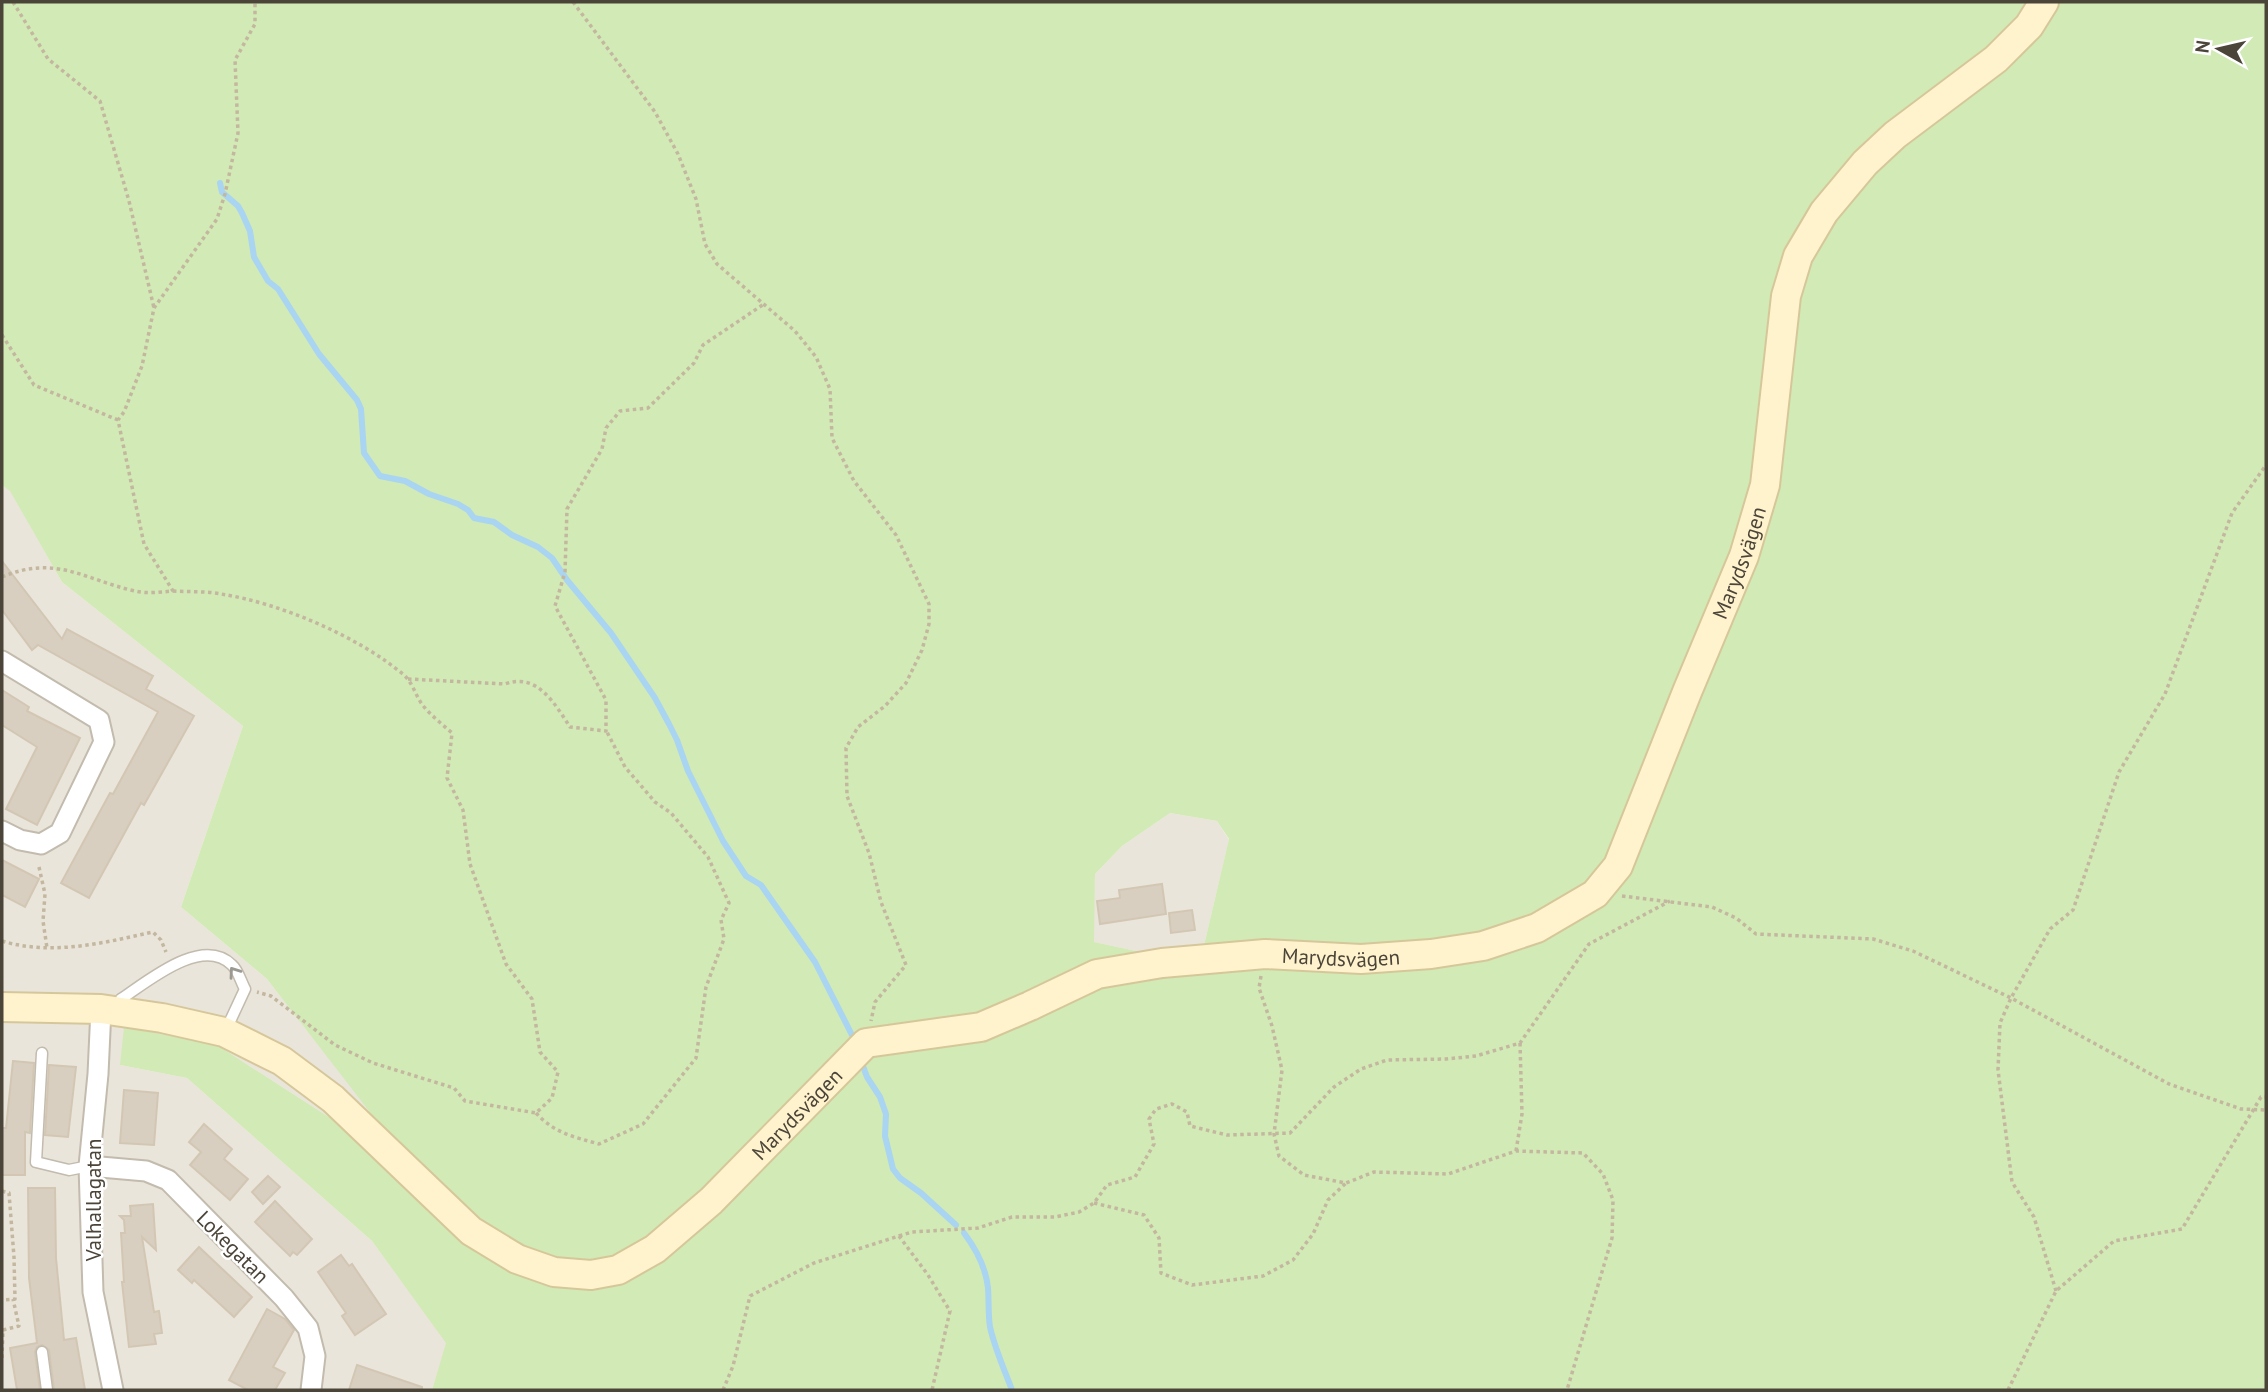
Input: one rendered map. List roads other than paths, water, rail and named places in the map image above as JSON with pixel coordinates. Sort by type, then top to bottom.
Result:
[{"type":"street","name":"Marydsvägen","points":[[2,1007],[110,1010],[225,1032],[282,1061],[333,1099],[471,1231],[517,1259],[554,1272],[591,1275],[618,1270],[655,1249],[710,1201],[866,1043],[981,1027],[1097,974],[1162,963],[1265,954],[1361,959],[1432,954],[1483,946],[1537,928],[1595,894],[1618,866],[1744,556],[1765,485],[1786,296],[1798,256],[1824,212],[1865,163],[1895,135],[1996,59],[2029,26],[2044,2]]},
{"type":"street","points":[[2,662],[99,720],[104,742],[60,833],[41,844],[20,840],[2,831]]},
{"type":"street","name":"Valhallagatan","points":[[110,1010],[98,1074],[89,1166],[93,1292],[113,1390]]},
{"type":"street","name":"Lokegatan","points":[[89,1166],[146,1171],[168,1180],[284,1298],[308,1328],[315,1356],[311,1390]]},
{"type":"lane","points":[[110,1010],[121,999],[182,961],[202,954],[217,957],[233,965],[245,989],[225,1032]]},
{"type":"lane","points":[[42,1053],[36,1162],[69,1170],[89,1166]]},
{"type":"lane","points":[[42,1352],[47,1390]]},
{"type":"waterway","points":[[220,183],[222,192],[242,213],[250,231],[254,257],[268,281],[278,289],[319,354],[357,400],[361,409],[364,453],[380,476],[405,481],[429,494],[458,504],[474,518],[494,522],[512,535],[538,547],[552,558],[611,633],[655,698],[723,841],[746,876],[761,885],[815,962],[854,1039]]},
{"type":"waterway","points":[[860,1058],[886,1114],[885,1136],[893,1169],[956,1225]]},
{"type":"waterway","points":[[964,1233],[983,1266],[988,1288],[990,1327],[1012,1390]]}]
